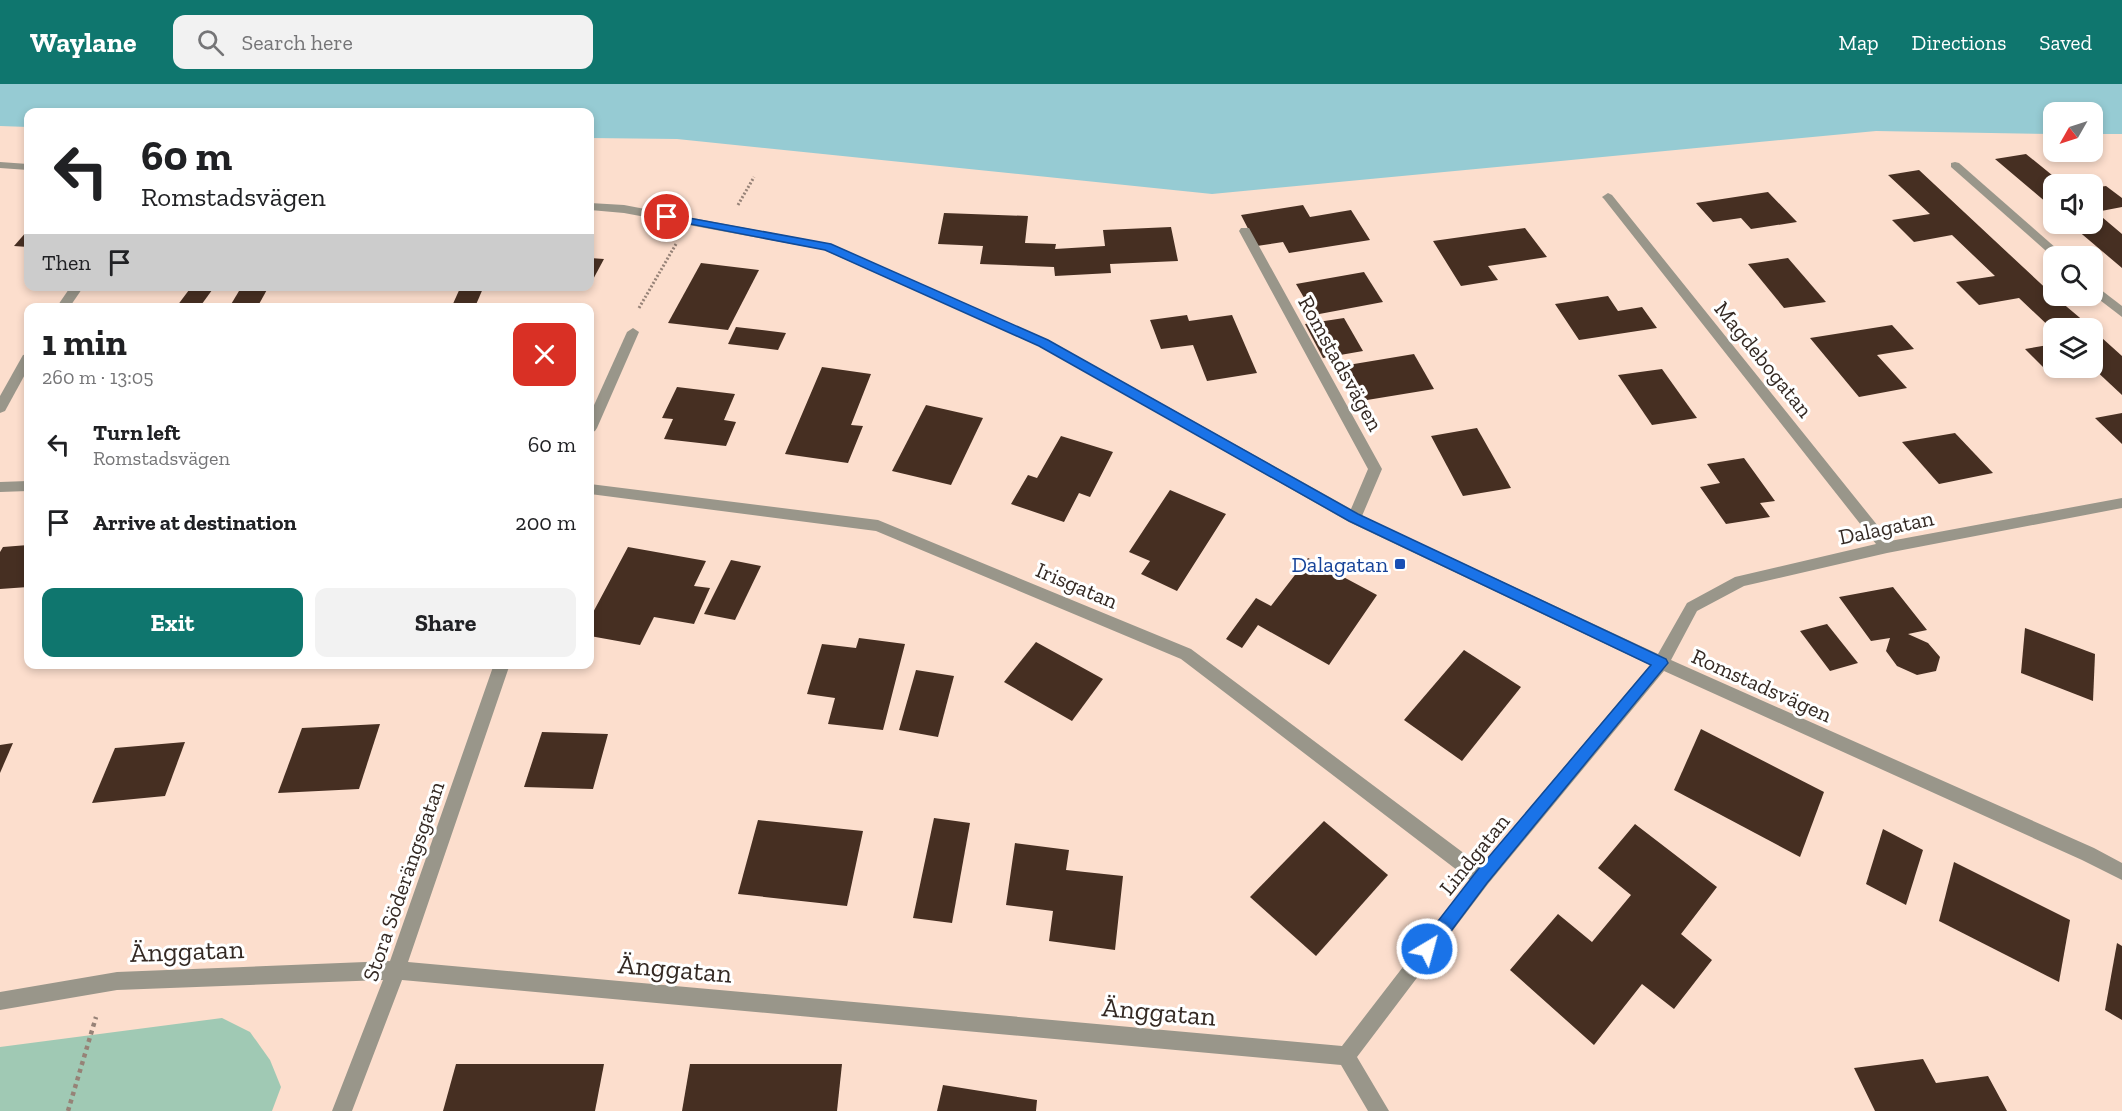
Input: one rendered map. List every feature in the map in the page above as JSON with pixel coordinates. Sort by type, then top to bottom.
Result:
[{"type":"street","points":[[0,165],[24,167]]},
{"type":"street","points":[[1955,165],[2048,246]]},
{"type":"street","name":"Magdebogatan","points":[[1608,197],[1887,547]]},
{"type":"street","name":"Romstadsvägen","points":[[594,206],[624,209],[827,247],[1044,343],[1354,518],[1661,663],[2088,854],[2122,872]]},
{"type":"street","name":"Romstadsvägen","points":[[1245,231],[1374,469],[1354,518]]},
{"type":"street","points":[[2103,297],[2122,313]]},
{"type":"street","points":[[594,419],[633,332]]},
{"type":"street","points":[[0,408],[24,365]]},
{"type":"street","points":[[0,487],[24,486]]},
{"type":"street","name":"Irisgatan","points":[[594,490],[878,526],[1186,654],[1482,878]]},
{"type":"street","name":"Dalagatan","points":[[1661,663],[1692,607],[1740,581],[1887,547],[2122,503]]},
{"type":"street","name":"Lindgatan","points":[[1346,1056],[1482,878],[1661,663]]},
{"type":"street","name":"Stora Söderängsgatan","points":[[342,1111],[396,970],[500,669]]},
{"type":"street","name":"Änggatan","points":[[0,1000],[106,983],[396,970],[1346,1056]]},
{"type":"street","points":[[1346,1056],[1379,1111]]},
{"type":"path","points":[[633,332],[636,314],[689,221]]},
{"type":"path","points":[[68,1111],[106,983]]},
{"type":"green space","points":[[222,1018],[250,1032],[270,1060],[281,1087],[272,1111],[0,1111],[0,1047]]},
{"type":"water","points":[[0,84],[2122,84],[2122,134],[2103,134],[2103,102],[2043,102],[2043,134],[1876,131],[1212,194],[677,139],[594,138],[594,108],[24,108],[24,127],[0,126]]},
{"type":"building","points":[[2026,154],[2051,174],[2043,174],[2043,200],[1995,159]]},
{"type":"building","points":[[1919,170],[2043,286],[2043,306],[2066,306],[2080,318],[2043,318],[2043,321],[2019,298],[1979,305],[1956,282],[1995,276],[1952,235],[1914,242],[1892,220],[1930,214],[1888,175]]},
{"type":"building","points":[[2103,186],[2106,186],[2122,198],[2122,207],[2103,211]]},
{"type":"building","points":[[1768,192],[1797,222],[1751,229],[1741,218],[1713,222],[1696,203]]},
{"type":"building","points":[[1303,205],[1310,217],[1351,210],[1370,240],[1289,253],[1283,242],[1257,246],[1241,215]]},
{"type":"building","points":[[944,213],[1028,216],[1025,243],[1056,244],[1055,249],[1105,246],[1103,230],[1171,227],[1178,261],[1110,264],[1111,273],[1055,276],[1054,267],[980,264],[983,246],[938,244]]},
{"type":"building","points":[[2103,218],[2122,234],[2122,268],[2103,252],[2103,246],[2096,246],[2082,234],[2103,234]]},
{"type":"building","points":[[1525,228],[1547,257],[1488,266],[1498,280],[1461,286],[1433,241]]},
{"type":"building","points":[[24,235],[24,247],[14,246]]},
{"type":"building","points":[[594,258],[604,259],[594,278]]},
{"type":"building","points":[[1788,258],[1826,302],[1784,308],[1748,264]]},
{"type":"building","points":[[701,263],[759,270],[728,330],[668,323]]},
{"type":"building","points":[[1364,272],[1383,302],[1314,315],[1296,284]]},
{"type":"building","points":[[188,291],[211,291],[203,303],[179,303]]},
{"type":"building","points":[[239,291],[266,291],[260,303],[232,303]]},
{"type":"building","points":[[459,291],[482,291],[477,303],[453,303]]},
{"type":"building","points":[[1608,296],[1618,311],[1642,307],[1657,328],[1579,340],[1555,304]]},
{"type":"building","points":[[1187,315],[1189,321],[1232,315],[1257,373],[1207,381],[1193,345],[1161,349],[1150,320]]},
{"type":"building","points":[[1344,318],[1363,351],[1323,358],[1305,324]]},
{"type":"building","points":[[1892,325],[1914,349],[1877,355],[1907,388],[1859,397],[1810,338]]},
{"type":"building","points":[[736,327],[786,333],[778,350],[728,344]]},
{"type":"building","points":[[2103,339],[2122,356],[2122,395],[2103,377]]},
{"type":"building","points":[[2043,346],[2043,367],[2025,349]]},
{"type":"building","points":[[1414,354],[1434,389],[1361,401],[1342,366]]},
{"type":"building","points":[[822,367],[871,374],[851,425],[863,426],[848,463],[785,454]]},
{"type":"building","points":[[1662,369],[1697,418],[1652,425],[1618,375]]},
{"type":"building","points":[[677,387],[735,394],[724,420],[736,422],[726,446],[664,439],[673,419],[662,418]]},
{"type":"building","points":[[926,405],[983,418],[951,485],[892,471]]},
{"type":"building","points":[[2122,413],[2122,444],[2095,418]]},
{"type":"building","points":[[1477,428],[1511,488],[1463,496],[1431,436]]},
{"type":"building","points":[[1955,433],[1993,473],[1939,484],[1902,442]]},
{"type":"building","points":[[1061,436],[1113,452],[1090,497],[1079,493],[1064,522],[1011,504],[1028,475],[1037,478]]},
{"type":"building","points":[[1744,458],[1775,501],[1760,503],[1770,517],[1726,524],[1700,487],[1720,483],[1707,464]]},
{"type":"building","points":[[1170,490],[1226,514],[1177,591],[1141,574],[1150,561],[1129,552]]},
{"type":"building","points":[[24,545],[24,587],[0,589],[0,552],[3,547]]},
{"type":"building","points":[[628,547],[706,561],[694,586],[710,588],[694,624],[654,617],[640,645],[594,637],[594,611]]},
{"type":"building","points":[[1308,558],[1377,595],[1329,665],[1258,625],[1242,648],[1226,639],[1256,598],[1271,606]]},
{"type":"building","points":[[731,560],[761,566],[735,620],[704,614]]},
{"type":"building","points":[[1893,587],[1927,630],[1908,634],[1928,643],[1940,657],[1936,671],[1917,675],[1897,666],[1886,651],[1890,638],[1871,641],[1839,597]]},
{"type":"building","points":[[1827,624],[1858,663],[1830,671],[1800,631]]},
{"type":"building","points":[[2025,628],[2095,654],[2093,701],[2021,673]]},
{"type":"building","points":[[859,638],[905,644],[883,730],[828,724],[835,698],[807,694],[822,644],[856,648]]},
{"type":"building","points":[[1036,642],[1103,679],[1072,721],[1004,682]]},
{"type":"building","points":[[1464,650],[1521,687],[1462,761],[1404,720]]},
{"type":"building","points":[[916,670],[954,676],[938,737],[899,730]]},
{"type":"building","points":[[380,724],[359,789],[278,793],[302,728]]},
{"type":"building","points":[[1701,729],[1824,792],[1800,857],[1674,790]]},
{"type":"building","points":[[542,732],[608,734],[593,789],[524,787]]},
{"type":"building","points":[[185,742],[165,796],[92,803],[115,748]]},
{"type":"building","points":[[13,743],[0,773],[0,745]]},
{"type":"building","points":[[934,818],[970,823],[952,923],[913,918]]},
{"type":"building","points":[[758,820],[863,831],[847,906],[738,894]]},
{"type":"building","points":[[1324,821],[1388,875],[1316,956],[1250,897]]},
{"type":"building","points":[[1635,824],[1717,887],[1681,934],[1712,960],[1674,1009],[1642,984],[1594,1045],[1510,970],[1558,914],[1592,942],[1631,895],[1598,868]]},
{"type":"building","points":[[1883,829],[1923,850],[1906,905],[1866,884]]},
{"type":"building","points":[[1015,843],[1069,850],[1066,870],[1123,876],[1115,950],[1049,941],[1053,911],[1006,905]]},
{"type":"building","points":[[1954,862],[2070,920],[2059,982],[1939,921]]},
{"type":"building","points":[[2117,943],[2122,946],[2122,1020],[2105,1010]]},
{"type":"building","points":[[1923,1059],[1936,1083],[1988,1076],[2007,1111],[1875,1111],[1854,1068]]},
{"type":"building","points":[[456,1064],[604,1064],[595,1111],[443,1111]]},
{"type":"building","points":[[690,1064],[842,1064],[837,1111],[682,1111]]},
{"type":"building","points":[[943,1085],[1037,1100],[1036,1111],[937,1111]]},
{"type":"place","name":"Dalagatan","points":[[1400,564]]},
{"type":"route","points":[[667,217],[827,247],[1044,343],[1354,518],[1661,663],[1482,878],[1427,949]]}]
